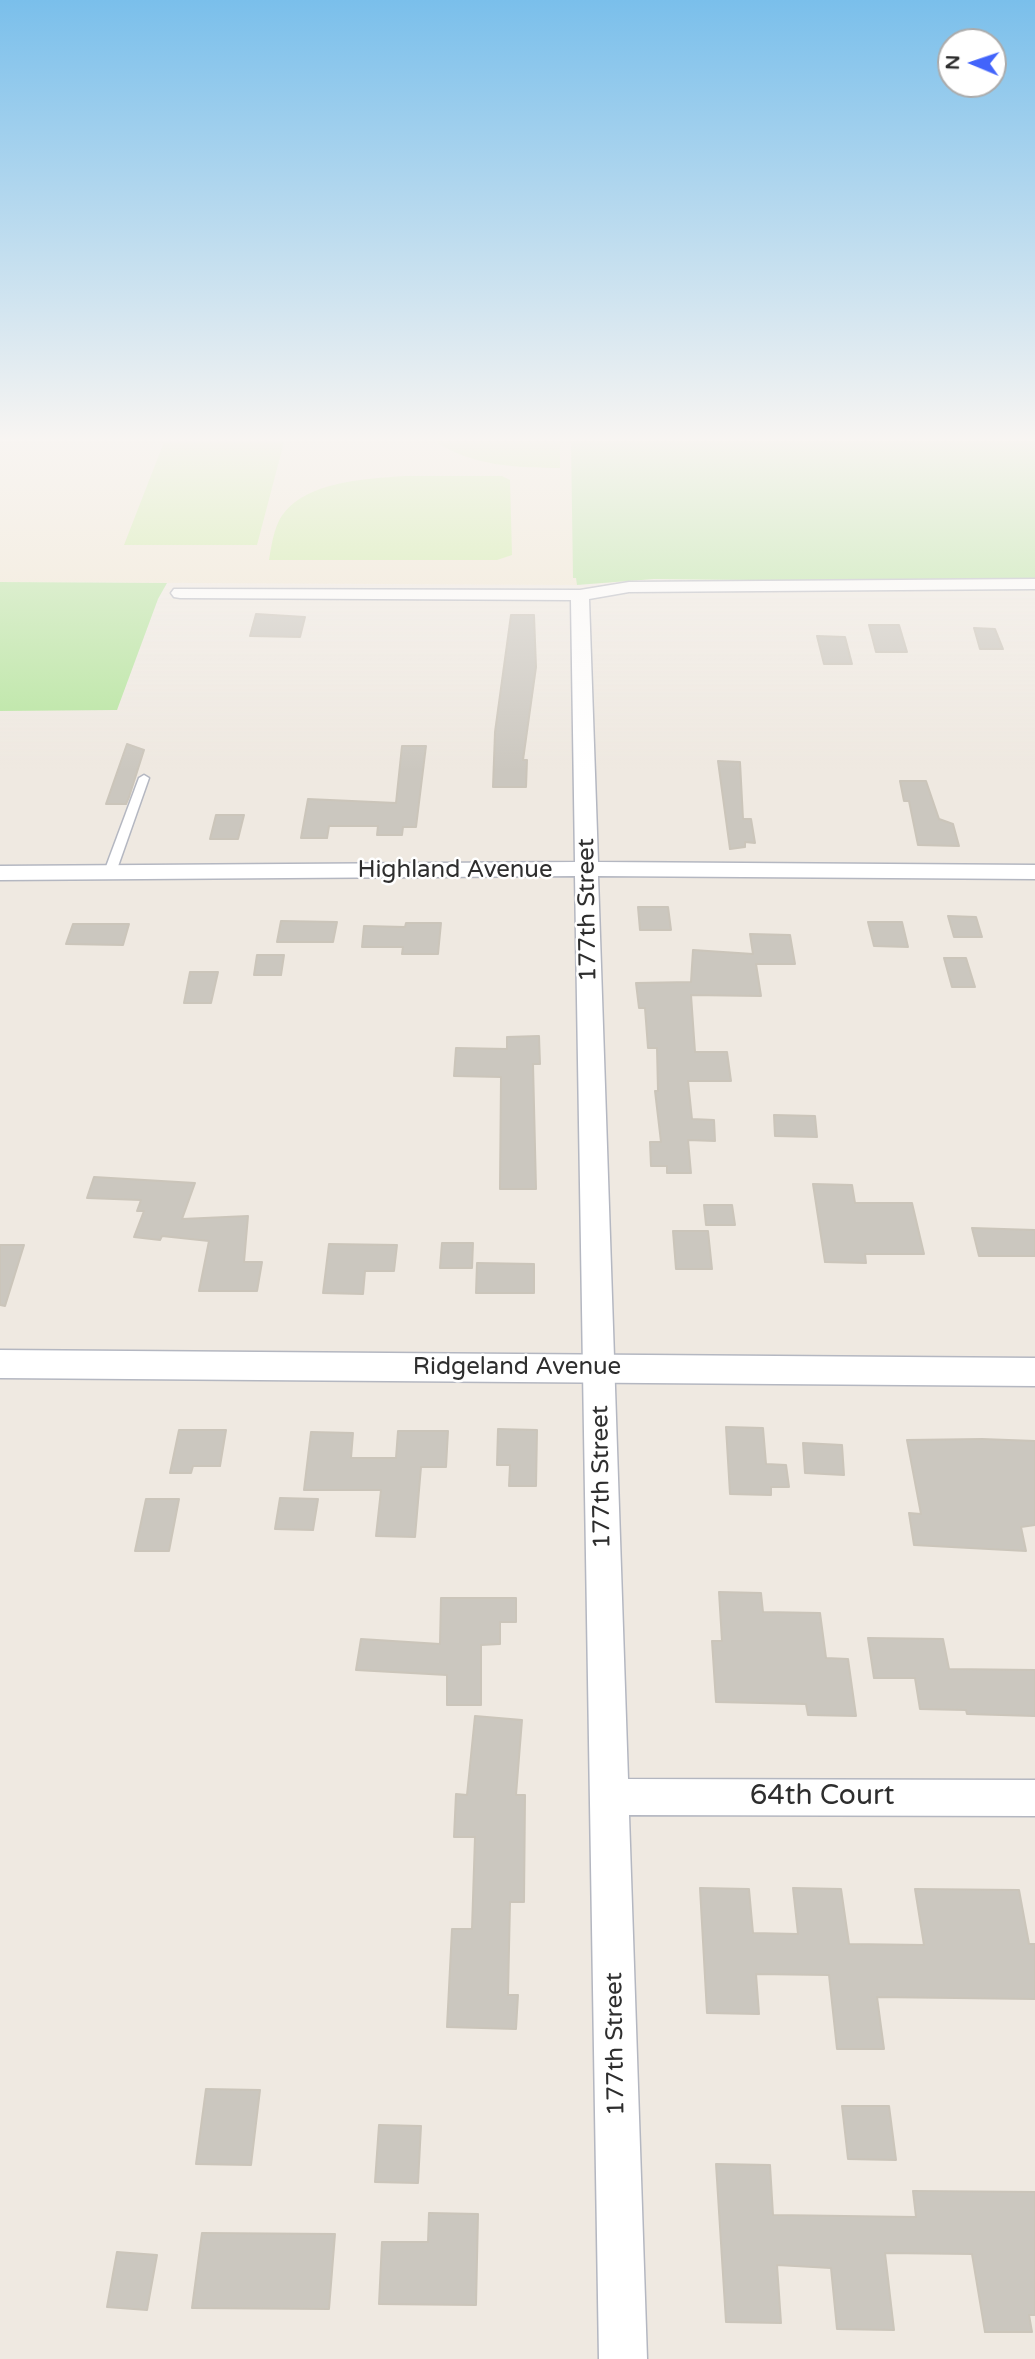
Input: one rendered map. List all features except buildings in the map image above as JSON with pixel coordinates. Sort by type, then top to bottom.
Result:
[{"type":"street","points":[[180,593],[580,595],[642,586],[1035,584]]},
{"type":"street","name":"177th Street","points":[[580,595],[624,2359]]},
{"type":"street","name":"Highland Avenue","points":[[0,873],[587,871],[715,868],[1035,872]]},
{"type":"street","name":"Ridgeland Avenue","points":[[0,1364],[1035,1372]]},
{"type":"street","name":"64th Court","points":[[610,1797],[1035,1798]]},
{"type":"lane","points":[[110,872],[144,778]]},
{"type":"shaded area","points":[[0,551],[576,551],[577,585],[0,582]]},
{"type":"green space","points":[[270,551],[512,551],[512,555],[497,560],[269,560]]},
{"type":"green space","points":[[573,551],[1035,551],[1035,583],[654,579],[577,585],[576,578],[573,578]]},
{"type":"green space","points":[[0,582],[167,583],[158,599],[117,710],[0,711]]}]
